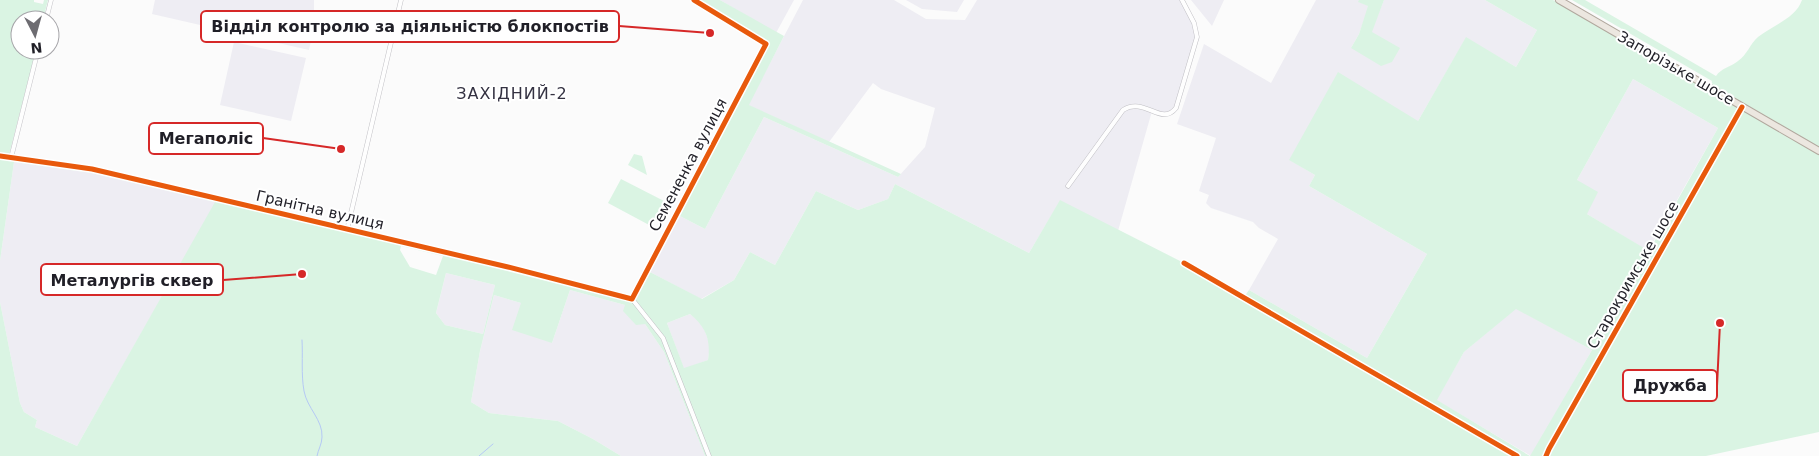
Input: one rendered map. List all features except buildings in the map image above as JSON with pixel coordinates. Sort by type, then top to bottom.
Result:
[{"type":"main road","name":"Запорізьке шосе","points":[[1559,0],[1819,151]]},
{"type":"street","points":[[348,230],[401,0]]},
{"type":"street","name":"Семененка вулиця","points":[[632,298],[766,44],[694,0]]},
{"type":"street","points":[[1068,186],[1123,110],[1132,106],[1141,106],[1164,115],[1176,108],[1197,37],[1194,23],[1182,0]]},
{"type":"street","points":[[11,158],[36,60]]},
{"type":"street","name":"Старокримське шосе","points":[[1546,456],[1742,107]]},
{"type":"street","name":"Гранітна вулиця","points":[[0,156],[92,170],[508,267],[632,298]]},
{"type":"street","points":[[1184,263],[1516,456]]},
{"type":"street","points":[[632,298],[663,338],[709,456]]},
{"type":"shaded area","points":[[155,0],[314,0],[314,26],[309,50],[152,14]]},
{"type":"shaded area","points":[[720,0],[794,0],[776,33]]},
{"type":"shaded area","points":[[803,0],[894,0],[926,19],[965,20],[977,0],[1182,0],[1194,23],[1197,37],[1176,108],[1168,114],[1152,111],[1118,231],[1060,201],[1029,253],[895,184],[888,199],[858,210],[816,191],[775,265],[750,252],[734,280],[701,299],[648,271],[678,215],[705,229],[764,117],[898,177],[925,147],[935,108],[881,89],[873,83],[829,142],[748,105]]},
{"type":"shaded area","points":[[906,0],[964,0],[957,12],[922,9]]},
{"type":"shaded area","points":[[1191,0],[1224,0],[1212,26]]},
{"type":"shaded area","points":[[1316,0],[1359,0],[1359,2],[1369,6],[1359,34],[1351,48],[1371,32],[1384,0],[1485,0],[1537,30],[1516,67],[1466,38],[1418,121],[1290,160],[1315,175],[1309,186],[1427,254],[1367,358],[1249,290],[1278,239],[1259,228],[1253,222],[1211,208],[1206,203],[1209,195],[1199,191],[1216,138],[1177,124],[1204,44],[1271,83]]},
{"type":"shaded area","points":[[234,42],[306,58],[291,121],[220,105]]},
{"type":"shaded area","points":[[1633,79],[1718,128],[1648,251],[1587,214],[1577,180]]},
{"type":"shaded area","points":[[14,162],[92,173],[216,202],[77,446],[35,427],[37,420],[24,412],[20,403],[0,302],[0,261]]},
{"type":"shaded area","points":[[446,273],[495,285],[483,334],[445,325],[436,313]]},
{"type":"shaded area","points":[[570,290],[625,305],[645,324],[664,352],[705,456],[621,456],[558,421],[489,413],[471,402],[480,351],[494,295],[521,303],[552,343]]},
{"type":"shaded area","points":[[1516,308],[1592,350],[1531,456],[1436,400],[1464,352]]},
{"type":"shaded area","points":[[690,314],[702,323],[710,345],[708,360],[684,369],[667,323]]},
{"type":"green space","points":[[0,0],[34,0],[34,2],[43,4],[44,0],[48,0],[46,10],[10,10],[10,60],[33,60],[9,155],[0,153]]},
{"type":"green space","points":[[698,0],[720,0],[784,36],[749,105],[901,174],[898,177],[764,117],[705,229],[678,215],[769,43]]},
{"type":"green space","points":[[1359,0],[1384,0],[1372,32],[1400,48],[1392,62],[1381,66],[1351,48],[1359,34],[1368,6],[1358,2]]},
{"type":"green space","points":[[1485,0],[1553,0],[1819,154],[1819,432],[1706,456],[1530,456],[705,456],[664,352],[645,324],[636,325],[623,311],[625,305],[570,290],[552,343],[512,330],[521,303],[494,295],[480,351],[471,402],[489,413],[558,421],[621,456],[0,456],[0,302],[20,403],[24,412],[37,420],[35,427],[77,446],[215,202],[92,173],[14,162],[0,261],[0,156],[92,169],[632,299],[648,271],[702,299],[734,280],[750,252],[775,265],[816,191],[858,210],[888,199],[895,184],[1029,253],[1060,200],[1184,263],[1244,297],[1249,290],[1367,358],[1427,254],[1309,186],[1315,175],[1289,160],[1338,72],[1418,121],[1466,37],[1516,67],[1537,30]],"holes":[[[1633,79],[1718,128],[1649,251],[1587,214],[1598,192],[1577,180]],[[401,246],[443,256],[436,275],[410,267],[400,250]],[[446,273],[495,285],[483,334],[445,325],[436,313]],[[1516,309],[1592,350],[1530,456],[1437,400],[1464,352]],[[690,314],[704,329],[708,340],[709,353],[708,360],[684,368],[667,323]]]},
{"type":"green space","points":[[1572,0],[1585,0],[1716,76],[1741,59],[1758,37],[1795,12],[1802,0],[1819,0],[1819,147],[1711,84],[1712,81]]},
{"type":"green space","points":[[634,154],[642,156],[647,175],[628,165]]},
{"type":"green space","points":[[621,179],[664,201],[651,226],[608,203]]},
{"type":"waterway","points":[[302,340],[304,391],[322,431],[322,440],[317,456]]},
{"type":"waterway","points":[[479,456],[493,444]]},
{"type":"cycle path","points":[[0,156],[92,169],[508,267],[632,299],[766,44],[694,0]]},
{"type":"cycle path","points":[[1546,456],[1742,107]]},
{"type":"cycle path","points":[[1184,263],[1517,456]]},
{"type":"place","name":"Відділ контролю за дiяльнiстю блокпостів","points":[[710,33]]},
{"type":"place","name":"Мегаполіс","points":[[341,149]]},
{"type":"place","name":"Металургів сквер","points":[[302,274]]},
{"type":"place","name":"Дружба","points":[[1720,323]]},
{"type":"district","name":"ЗАХІДНИЙ-2","points":[[512,93]]}]
